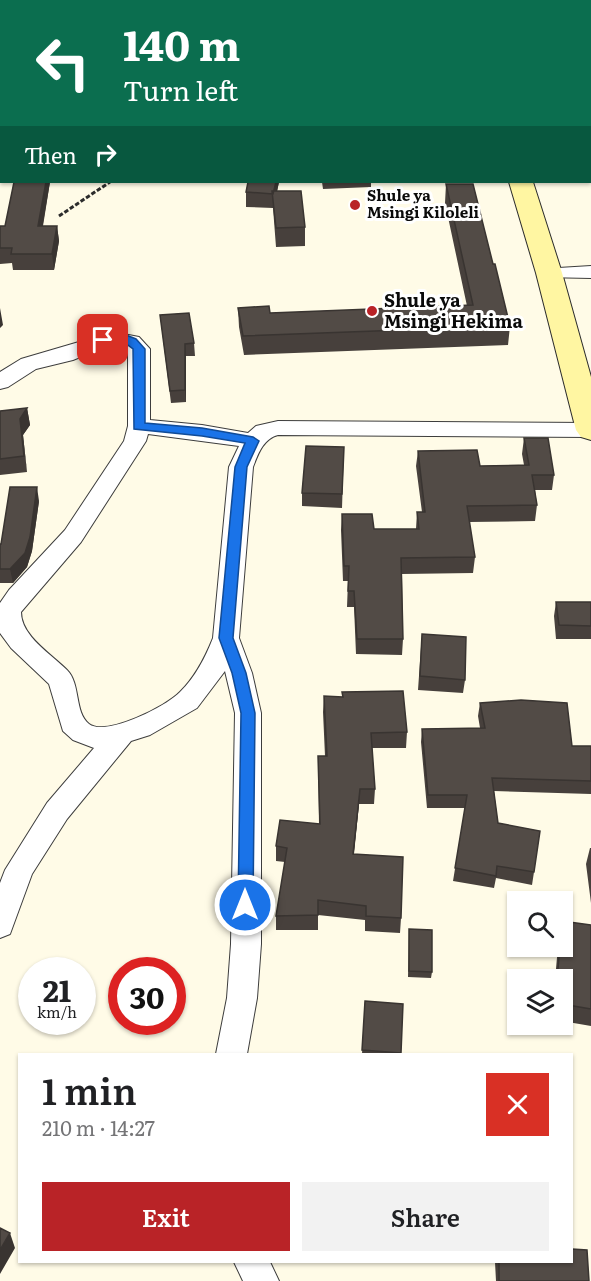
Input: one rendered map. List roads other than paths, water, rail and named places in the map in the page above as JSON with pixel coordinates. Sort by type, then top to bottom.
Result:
[{"type":"main road","points":[[521,183],[549,273],[591,430]]},
{"type":"street","points":[[10,0],[86,0]]},
{"type":"street","points":[[549,273],[591,272]]},
{"type":"street","points":[[0,382],[24,366],[63,356],[103,340],[126,339],[132,341],[139,349],[139,426],[135,441],[73,536],[18,596],[8,611],[8,626],[61,680],[72,724],[82,733],[104,738],[141,728],[188,701],[214,669],[226,638],[241,467],[253,441],[264,431],[278,428],[591,430]]},
{"type":"street","points":[[139,426],[202,432],[253,441]]},
{"type":"street","points":[[226,638],[239,673],[248,713],[246,944],[242,998],[232,1053]]},
{"type":"street","points":[[0,925],[19,870],[57,811],[121,734]]},
{"type":"street","points":[[252,1263],[262,1281]]},
{"type":"place","name":"Shule ya Msingi Kiloleli","points":[[355,205]]},
{"type":"place","name":"Shule ya Msingi Hekima","points":[[372,311]]}]
